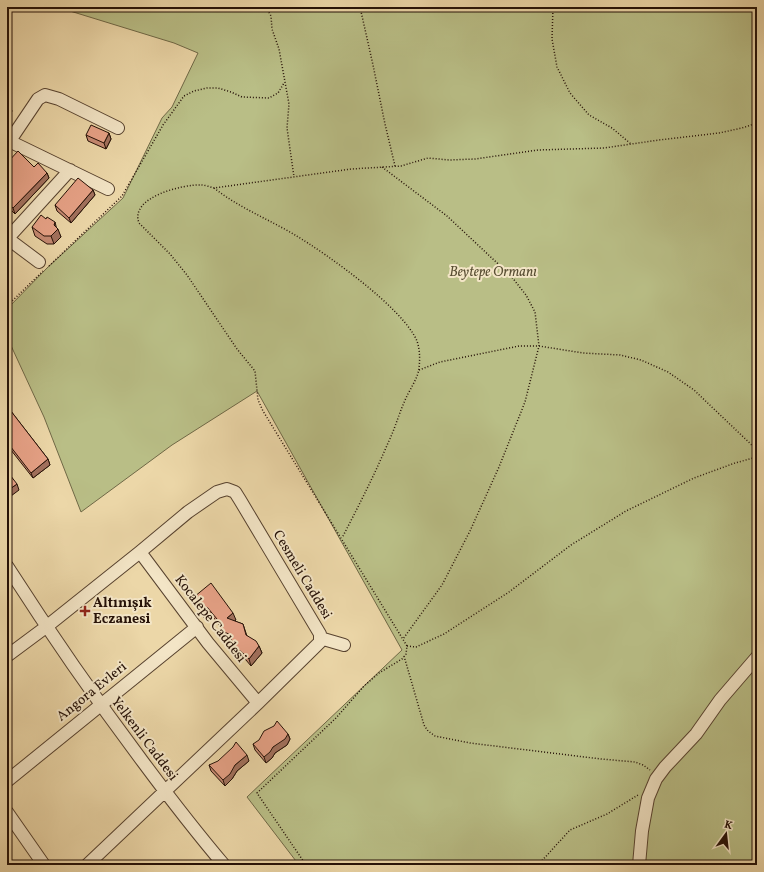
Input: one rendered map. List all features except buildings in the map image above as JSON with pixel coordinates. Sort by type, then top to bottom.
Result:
[{"type":"street","points":[[108,189],[70,170],[8,143],[38,99],[44,95],[60,99],[118,128]]},
{"type":"street","points":[[39,262],[7,238],[70,170]]},
{"type":"street","name":"Cesmeli Caddesi","points":[[7,656],[46,627],[188,512],[217,492],[227,489],[234,492],[240,500],[318,630],[320,642],[87,865]]},
{"type":"street","name":"Kocalepe Caddesi","points":[[140,552],[208,643],[258,703]]},
{"type":"street","name":"Yelkenli Caddesi","points":[[7,566],[46,627],[100,705],[220,864]]},
{"type":"street","name":"Angora Evleri","points":[[7,780],[196,627]]},
{"type":"street","points":[[320,638],[344,645]]},
{"type":"street","points":[[639,865],[642,831],[648,798],[654,782],[665,766],[696,734],[720,700],[757,657]]},
{"type":"street","points":[[7,812],[44,865]]},
{"type":"path","points":[[266,7],[271,16],[272,29],[279,49],[289,104],[287,128],[294,177]]},
{"type":"path","points":[[360,7],[374,65],[385,124],[396,166]]},
{"type":"path","points":[[553,7],[552,39],[557,67],[570,93],[589,115],[612,128],[631,144]]},
{"type":"path","points":[[8,305],[122,196],[163,125],[184,96],[194,91],[212,88],[231,92],[242,97],[269,98],[278,93],[284,83]]},
{"type":"path","points":[[306,865],[257,793],[336,718],[364,686],[379,673],[404,656],[406,654],[407,646],[263,411],[258,400],[254,371],[237,349],[188,275],[170,254],[139,223],[137,217],[138,211],[145,203],[155,196],[172,189],[189,185],[203,185],[214,188],[351,168],[396,166],[428,158],[449,160],[475,159],[538,150],[604,148],[719,133],[757,123]]},
{"type":"path","points":[[382,167],[447,216],[510,276],[526,295],[535,312],[539,346],[525,402],[499,467],[470,531],[442,585],[403,639]]},
{"type":"path","points":[[214,188],[224,197],[301,239],[345,270],[374,292],[397,313],[411,330],[417,341],[420,352],[419,370],[405,398],[388,443],[342,538]]},
{"type":"path","points":[[419,370],[440,362],[519,346],[539,346],[620,355],[641,360],[668,372],[694,390],[757,450]]},
{"type":"path","points":[[407,646],[416,647],[444,634],[509,592],[571,545],[626,512],[694,478],[735,463],[757,457]]},
{"type":"path","points":[[404,656],[424,725],[428,731],[435,736],[470,743],[522,750],[636,762],[651,771],[654,782],[631,800],[607,814],[570,830],[538,865]]},
{"type":"green space","name":"Beytepe Ormanı","points":[[57,7],[757,7],[757,865],[299,865],[247,797],[402,650],[257,391],[172,445],[81,512],[44,417],[7,337],[7,309],[47,268],[123,198],[162,118],[172,107],[198,53],[174,43]]},
{"type":"place","name":"Altınışık Eczanesi","points":[[85,611]]}]
